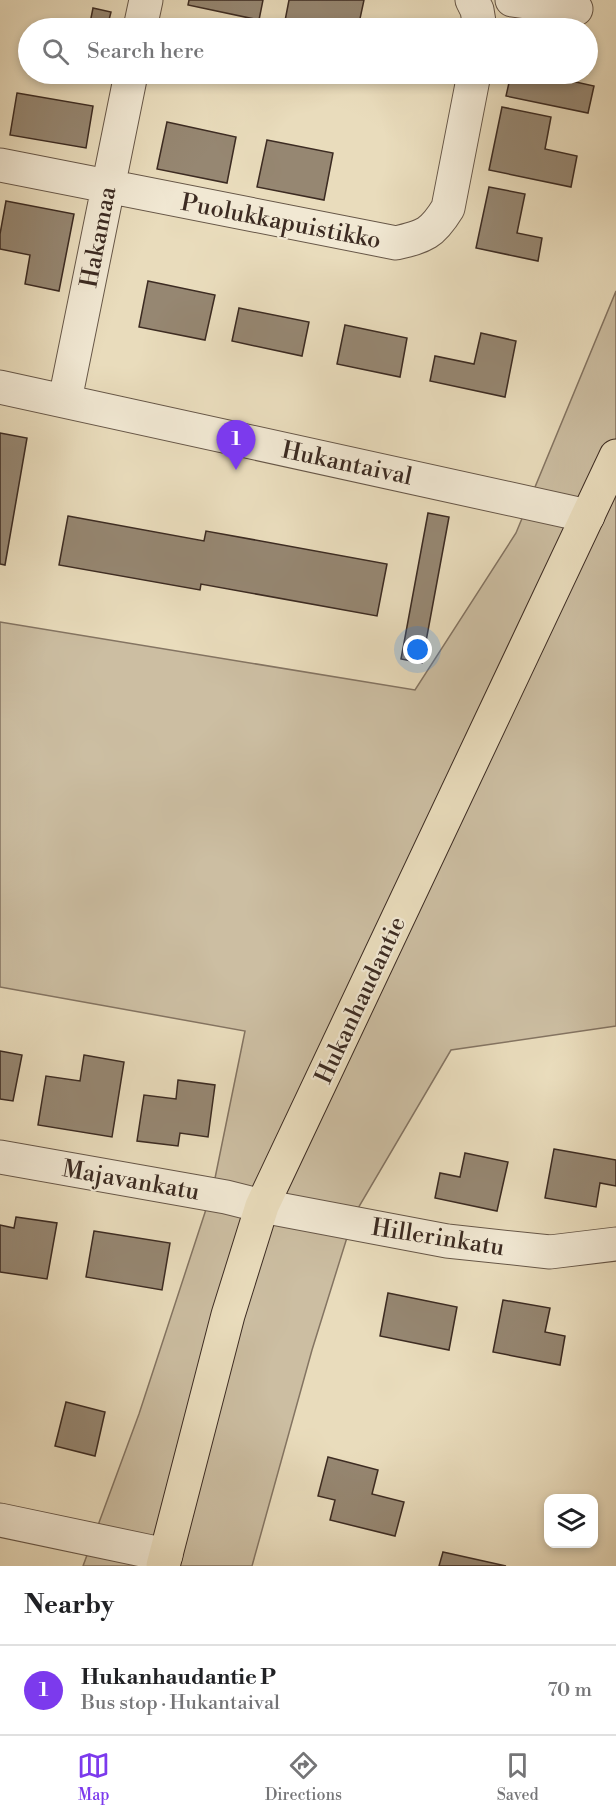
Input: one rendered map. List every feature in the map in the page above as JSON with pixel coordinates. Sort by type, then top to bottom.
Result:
[{"type":"main road","name":"Hukanhaudantie","points":[[164,1560],[228,1315],[262,1206],[616,456]]},
{"type":"street","points":[[142,18],[146,0]]},
{"type":"street","points":[[472,0],[478,18]]},
{"type":"street","points":[[512,0],[576,9]]},
{"type":"street","name":"Hakamaa","points":[[65,400],[129,84]]},
{"type":"street","name":"Puolukkapuistikko","points":[[0,165],[396,243],[422,237],[437,225],[448,208],[472,84]]},
{"type":"street","name":"Hukantaival","points":[[0,387],[588,516]]},
{"type":"street","name":"Majavankatu","points":[[0,1157],[225,1197],[262,1206]]},
{"type":"street","name":"Hillerinkatu","points":[[262,1206],[447,1241],[550,1252],[616,1244]]},
{"type":"street","points":[[0,1520],[164,1560]]},
{"type":"shaded area","points":[[616,291],[616,1026],[451,1050],[354,1215],[312,1350],[252,1566],[83,1566],[139,1414],[213,1188],[245,1031],[0,987],[0,622],[415,690],[516,533]]},
{"type":"building","points":[[189,0],[263,0],[259,18],[188,5]]},
{"type":"building","points":[[289,0],[364,0],[360,18],[286,18]]},
{"type":"building","points":[[93,8],[111,12],[110,18],[91,18]]},
{"type":"building","points":[[509,84],[594,86],[588,113],[506,96]]},
{"type":"building","points":[[17,93],[93,106],[86,148],[10,135]]},
{"type":"building","points":[[502,107],[551,117],[545,149],[577,156],[571,187],[489,170]]},
{"type":"building","points":[[167,122],[236,137],[227,183],[157,169]]},
{"type":"building","points":[[267,140],[333,153],[324,200],[257,187]]},
{"type":"building","points":[[489,187],[525,194],[517,233],[542,238],[538,261],[476,248]]},
{"type":"building","points":[[6,201],[74,214],[59,291],[25,284],[30,255],[0,249],[0,234]]},
{"type":"building","points":[[148,281],[215,295],[205,340],[139,327]]},
{"type":"building","points":[[239,308],[309,322],[302,356],[232,341]]},
{"type":"building","points":[[345,325],[407,338],[400,377],[337,364]]},
{"type":"building","points":[[481,333],[516,341],[505,397],[430,381],[435,356],[474,364]]},
{"type":"building","points":[[0,433],[27,438],[5,565],[0,564]]},
{"type":"building","points":[[428,513],[449,517],[422,663],[401,659]]},
{"type":"building","points":[[68,516],[204,541],[206,531],[387,564],[377,616],[201,584],[200,590],[59,565]]},
{"type":"building","points":[[0,1051],[22,1055],[13,1101],[0,1099]]},
{"type":"building","points":[[84,1055],[124,1062],[112,1137],[38,1125],[46,1076],[80,1081]]},
{"type":"building","points":[[178,1080],[215,1085],[208,1137],[180,1133],[178,1146],[137,1141],[144,1095],[176,1099]]},
{"type":"building","points":[[554,1149],[616,1160],[616,1186],[600,1183],[596,1207],[545,1198]]},
{"type":"building","points":[[465,1153],[508,1162],[497,1211],[435,1198],[440,1173],[460,1177]]},
{"type":"building","points":[[16,1217],[57,1223],[47,1279],[0,1272],[0,1225],[14,1228]]},
{"type":"building","points":[[94,1231],[170,1243],[162,1290],[86,1277]]},
{"type":"building","points":[[388,1293],[457,1307],[449,1350],[380,1336]]},
{"type":"building","points":[[503,1300],[550,1308],[545,1332],[565,1336],[560,1365],[493,1352]]},
{"type":"building","points":[[66,1402],[105,1412],[95,1456],[55,1446]]},
{"type":"building","points":[[328,1457],[378,1470],[372,1494],[404,1502],[395,1536],[330,1520],[335,1500],[318,1496]]},
{"type":"building","points":[[443,1552],[506,1566],[439,1566]]},
{"type":"place","name":"Hukanhaudantie P","points":[[236,470]]}]
